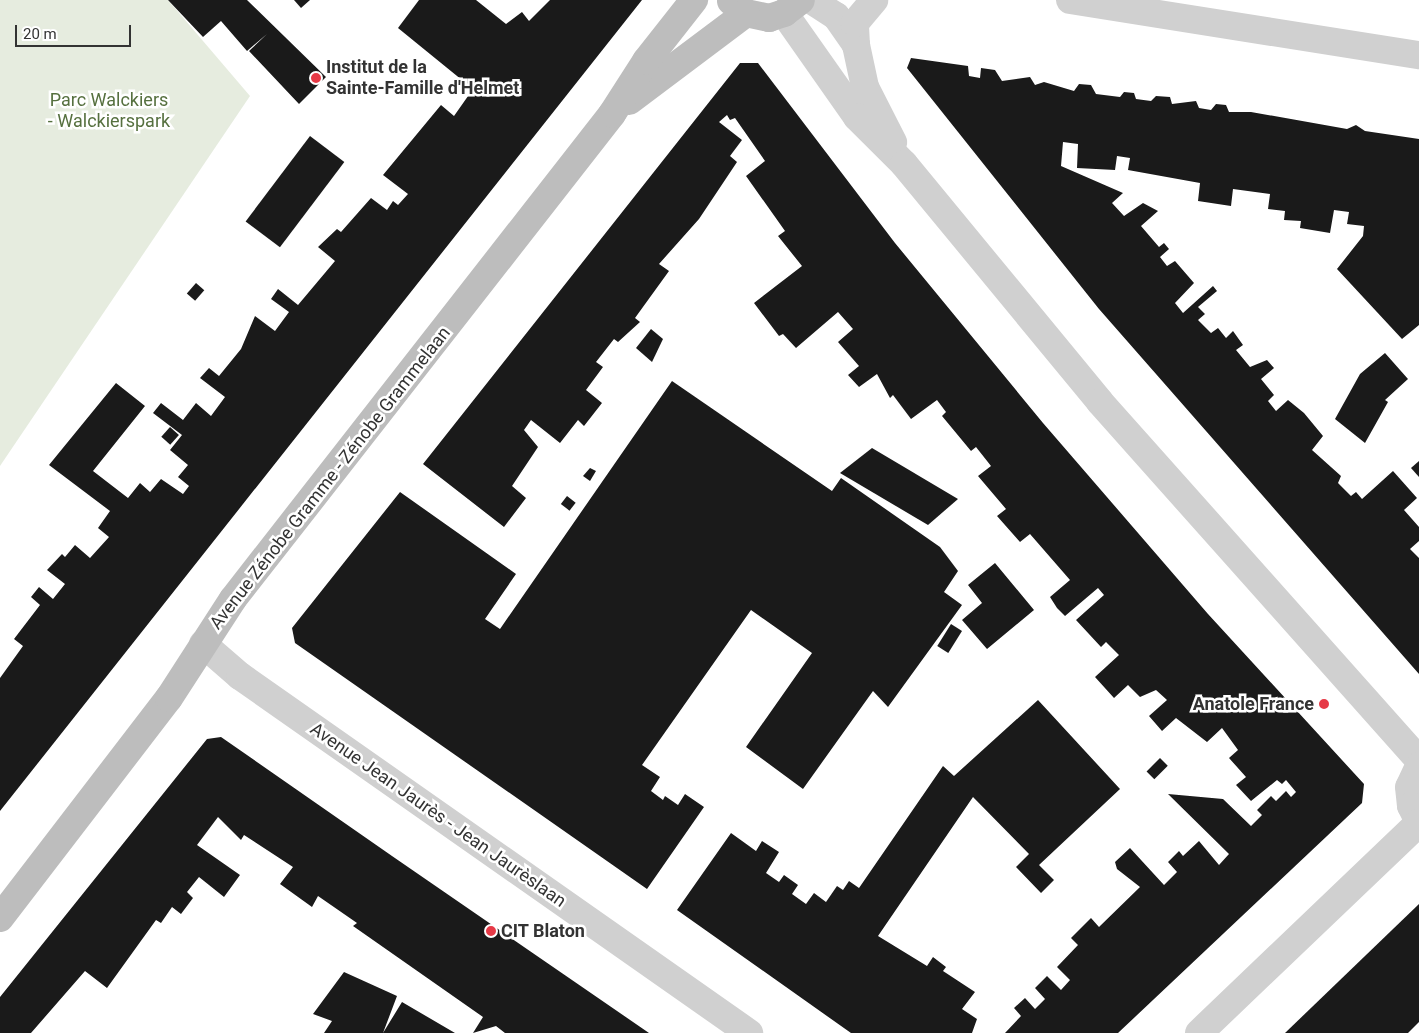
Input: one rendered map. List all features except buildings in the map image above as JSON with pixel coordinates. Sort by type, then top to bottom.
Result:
[{"type":"main road","name":"Avenue Zénobe Gramme - Zénobe Grammelaan","points":[[0,918],[67,836],[233,599],[612,114],[646,60],[694,0]]},
{"type":"main road","name":"Avenue Zénobe Gramme - Zénobe Grammelaan","points":[[612,114],[738,6],[769,18],[793,7]]},
{"type":"street","points":[[811,0],[836,16],[856,45]]},
{"type":"street","points":[[874,0],[855,23],[856,45],[865,87],[904,164]]},
{"type":"street","points":[[1082,1],[1419,55]]},
{"type":"street","points":[[793,7],[857,117],[904,164],[1100,402],[1419,760]]},
{"type":"street","name":"Avenue Jean Jaurès - Jean Jaurèslaan","points":[[203,644],[240,676],[749,1033]]},
{"type":"street","points":[[1199,1033],[1419,822],[1411,806],[1409,787],[1419,766]]},
{"type":"green space","name":"Parc Walckiers - Walckierspark","points":[[0,0],[168,0],[250,96],[0,466]]},
{"type":"place","name":"Institut de la Sainte-Famille d'Helmet","points":[[316,78]]},
{"type":"place","name":"Anatole France","points":[[1324,704]]},
{"type":"place","name":"CIT Blaton","points":[[491,931]]}]
